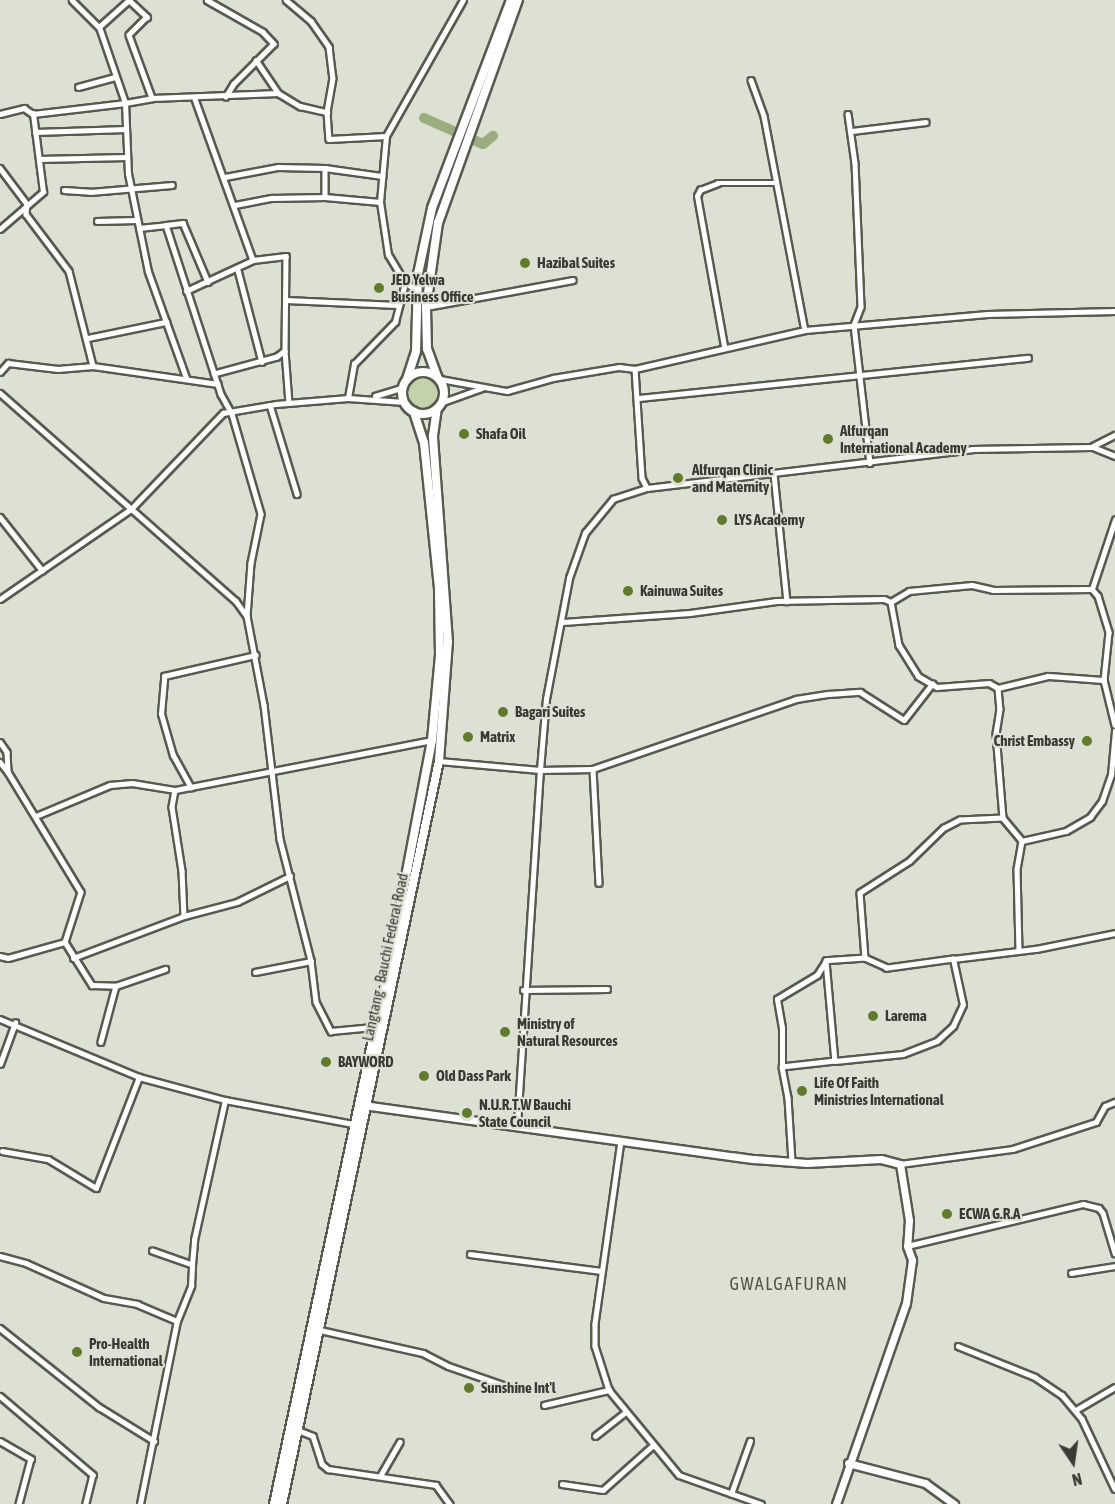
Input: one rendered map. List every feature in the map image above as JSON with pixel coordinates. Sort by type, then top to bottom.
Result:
[{"type":"main road","points":[[511,0],[466,127],[465,144],[438,223],[426,307],[427,350],[444,388],[443,402],[428,414],[414,412],[404,402],[402,388],[416,351],[417,291],[428,221],[456,140],[466,127],[518,0]]},
{"type":"main road","points":[[406,379],[424,371],[439,378]]},
{"type":"main road","name":"Langtang - Bauchi Federal Road","points":[[282,1504],[440,761],[448,642],[433,436],[437,409]]},
{"type":"main road","name":"Langtang - Bauchi Federal Road","points":[[274,1504],[373,1027],[392,950],[432,740],[440,655],[439,588],[424,443],[414,412]]},
{"type":"street","points":[[72,0],[99,27],[125,103],[127,157],[131,188],[148,272],[186,378]]},
{"type":"street","points":[[99,27],[129,0],[147,17],[129,35],[152,98]]},
{"type":"street","points":[[207,0],[263,32],[274,44],[256,60],[226,97]]},
{"type":"street","points":[[286,0],[311,21],[329,47],[333,78],[327,112],[329,139],[386,136]]},
{"type":"street","points":[[417,291],[405,283],[388,255],[380,202],[386,136],[463,0]]},
{"type":"street","points":[[256,60],[278,93],[300,106],[327,112]]},
{"type":"street","points":[[78,87],[115,77]]},
{"type":"street","points":[[751,80],[764,116],[805,330]]},
{"type":"street","points":[[0,114],[24,108],[33,114],[152,98],[195,99],[278,93]]},
{"type":"street","points":[[195,99],[253,260]]},
{"type":"street","points":[[0,229],[43,192],[33,114]]},
{"type":"street","points":[[848,114],[852,131],[861,307],[854,325],[870,463]]},
{"type":"street","points":[[852,131],[925,122]]},
{"type":"street","points":[[35,132],[126,129]]},
{"type":"street","points":[[39,159],[127,157]]},
{"type":"street","points":[[225,177],[278,167],[325,168],[382,176]]},
{"type":"street","points":[[0,168],[27,204],[26,214],[69,271],[88,338],[93,366]]},
{"type":"street","points":[[325,168],[325,197]]},
{"type":"street","points":[[724,346],[697,196],[700,190],[718,183],[776,183]]},
{"type":"street","points":[[64,190],[172,185]]},
{"type":"street","points":[[235,205],[272,198],[325,197],[380,202]]},
{"type":"street","points":[[97,221],[137,220]]},
{"type":"street","points":[[139,228],[183,223],[208,282]]},
{"type":"street","points":[[166,225],[214,374],[232,414],[261,514],[251,563],[247,616],[256,655],[280,839],[311,961],[316,1002],[331,1031],[373,1027]]},
{"type":"street","points":[[186,291],[238,270],[253,260],[286,256],[285,351],[290,403]]},
{"type":"street","points":[[238,270],[262,362]]},
{"type":"street","points":[[426,307],[573,280]]},
{"type":"street","points":[[348,398],[354,364],[391,328],[405,283]]},
{"type":"street","points":[[286,300],[398,304]]},
{"type":"street","points":[[439,378],[507,391],[553,378],[619,367],[635,369],[724,346],[751,344],[805,330],[1063,310],[1115,311]]},
{"type":"street","points":[[88,338],[166,322]]},
{"type":"street","points":[[214,374],[262,362],[285,351]]},
{"type":"street","points":[[639,398],[859,373],[1028,358]]},
{"type":"street","points":[[0,372],[8,363],[58,369],[93,366],[218,384]]},
{"type":"street","points":[[635,369],[639,398],[642,478],[647,488]]},
{"type":"street","points":[[443,402],[484,387]]},
{"type":"street","points":[[372,397],[402,388]]},
{"type":"street","points":[[0,393],[236,601],[247,616]]},
{"type":"street","points":[[0,599],[131,509],[208,424],[223,413],[232,414],[270,405],[348,398],[372,397],[404,402]]},
{"type":"street","points":[[270,405],[297,494]]},
{"type":"street","points":[[1091,447],[1115,435]]},
{"type":"street","points":[[517,1125],[523,990],[546,699],[563,622],[569,578],[585,533],[613,499],[647,488],[972,449],[1091,447],[1115,456]]},
{"type":"street","points":[[774,474],[787,601]]},
{"type":"street","points":[[0,517],[42,570]]},
{"type":"street","points":[[1092,589],[1115,520]]},
{"type":"street","points":[[891,602],[909,591],[972,585],[993,590],[1092,589],[1098,596],[1109,632],[1104,680],[1115,725]]},
{"type":"street","points":[[563,622],[690,613],[787,601],[884,599],[891,602]]},
{"type":"street","points":[[891,602],[899,645],[908,663],[932,684],[954,688],[994,683],[998,688],[1000,709],[996,733],[1003,818],[1022,841],[1017,869],[1019,950]]},
{"type":"street","points":[[191,788],[173,756],[161,714],[164,676],[256,655]]},
{"type":"street","points":[[998,688],[1048,676],[1104,680]]},
{"type":"street","points":[[440,761],[540,770],[593,769],[796,699],[860,692],[904,720],[932,684]]},
{"type":"street","points":[[1022,841],[1066,831],[1090,817],[1102,801],[1111,775],[1115,731]]},
{"type":"street","points":[[36,816],[110,785],[132,783],[175,790],[191,788],[432,740]]},
{"type":"street","points":[[0,742],[7,752],[8,772]]},
{"type":"street","points":[[0,762],[36,816],[81,892],[65,942],[92,985],[116,986],[165,969]]},
{"type":"street","points":[[593,769],[599,883]]},
{"type":"street","points":[[175,790],[172,807],[182,871],[184,916]]},
{"type":"street","points":[[866,958],[860,893],[910,861],[944,828],[960,820],[1003,818]]},
{"type":"street","points":[[73,958],[184,916],[237,902],[290,876]]},
{"type":"street","points":[[826,961],[866,958],[887,968],[1019,950],[1115,933]]},
{"type":"street","points":[[0,956],[8,958],[65,942]]},
{"type":"street","points":[[782,1067],[903,1054],[946,1035],[963,1005],[953,959]]},
{"type":"street","points":[[255,972],[311,961]]},
{"type":"street","points":[[826,961],[835,1061]]},
{"type":"street","points":[[792,1162],[788,1098],[782,1067],[782,1028],[777,999],[817,975],[826,961]]},
{"type":"street","points":[[101,1042],[116,986]]},
{"type":"street","points":[[523,990],[607,989]]},
{"type":"street","points":[[0,1018],[139,1077],[225,1100],[353,1124]]},
{"type":"street","points":[[0,1064],[15,1023]]},
{"type":"street","points":[[2,1151],[48,1159],[96,1188],[139,1077]]},
{"type":"street","points":[[140,1504],[177,1321],[191,1286],[194,1240],[225,1100]]},
{"type":"street","points":[[358,1104],[621,1141],[792,1162],[881,1158],[900,1164],[1013,1149],[1096,1122],[1105,1106],[1115,1102]]},
{"type":"street","points":[[621,1141],[601,1271],[594,1335],[609,1390],[624,1413],[679,1475],[761,1504]]},
{"type":"street","points":[[836,1504],[848,1463],[906,1303],[912,1260],[907,1246],[909,1220],[900,1164]]},
{"type":"street","points":[[907,1246],[1083,1204],[1100,1208],[1115,1253]]},
{"type":"street","points":[[152,1251],[192,1265]]},
{"type":"street","points":[[470,1254],[601,1271]]},
{"type":"street","points":[[0,1256],[26,1263],[104,1298],[136,1304],[177,1321]]},
{"type":"street","points":[[1071,1273],[1115,1266]]},
{"type":"street","points":[[0,1328],[99,1407],[154,1441]]},
{"type":"street","points":[[320,1330],[423,1353],[448,1366],[512,1388]]},
{"type":"street","points":[[958,1346],[1035,1377],[1062,1395],[1076,1410],[1115,1489]]},
{"type":"street","points":[[1076,1410],[1115,1387]]},
{"type":"street","points":[[544,1406],[609,1390]]},
{"type":"street","points":[[0,1396],[93,1475],[86,1504]]},
{"type":"street","points":[[595,1436],[624,1413]]},
{"type":"street","points":[[298,1430],[314,1436],[322,1464],[328,1468],[436,1485],[450,1504]]},
{"type":"street","points":[[0,1441],[32,1459],[19,1504]]},
{"type":"street","points":[[731,1494],[750,1441]]},
{"type":"street","points":[[380,1476],[400,1442]]},
{"type":"street","points":[[562,1484],[603,1490],[652,1446]]},
{"type":"street","points":[[848,1463],[925,1483],[954,1504]]},
{"type":"green space","points":[[423,373],[436,379],[442,392],[436,405],[423,411],[410,405],[404,392],[410,379]]},
{"type":"waterway","points":[[424,118],[483,144],[493,136]]},
{"type":"place","name":"Hazibal Suites","points":[[525,263]]},
{"type":"place","name":"JED Yelwa Business Office","points":[[379,288]]},
{"type":"place","name":"Shafa Oil","points":[[464,434]]},
{"type":"place","name":"Alfurqan International Academy","points":[[828,439]]},
{"type":"place","name":"Alfurqan Clinic and Maternity","points":[[678,478]]},
{"type":"place","name":"LYS Academy","points":[[722,520]]},
{"type":"place","name":"Kainuwa Suites","points":[[628,591]]},
{"type":"place","name":"Bagari Suites","points":[[503,712]]},
{"type":"place","name":"Matrix","points":[[468,737]]},
{"type":"place","name":"Christ Embassy","points":[[1087,741]]},
{"type":"place","name":"Larema","points":[[873,1016]]},
{"type":"place","name":"Ministry of Natural Resources","points":[[505,1032]]},
{"type":"place","name":"BAYWORD","points":[[326,1062]]},
{"type":"place","name":"Old Dass Park","points":[[424,1076]]},
{"type":"place","name":"Life Of Faith Ministries International","points":[[802,1091]]},
{"type":"place","name":"N.U.R.T.W Bauchi State Council","points":[[467,1113]]},
{"type":"place","name":"ECWA G.R.A","points":[[947,1214]]},
{"type":"place","name":"Pro-Health International","points":[[77,1352]]},
{"type":"place","name":"Sunshine Int'l","points":[[469,1388]]},
{"type":"district","name":"GWALGAFURAN","points":[[789,1284]]}]
